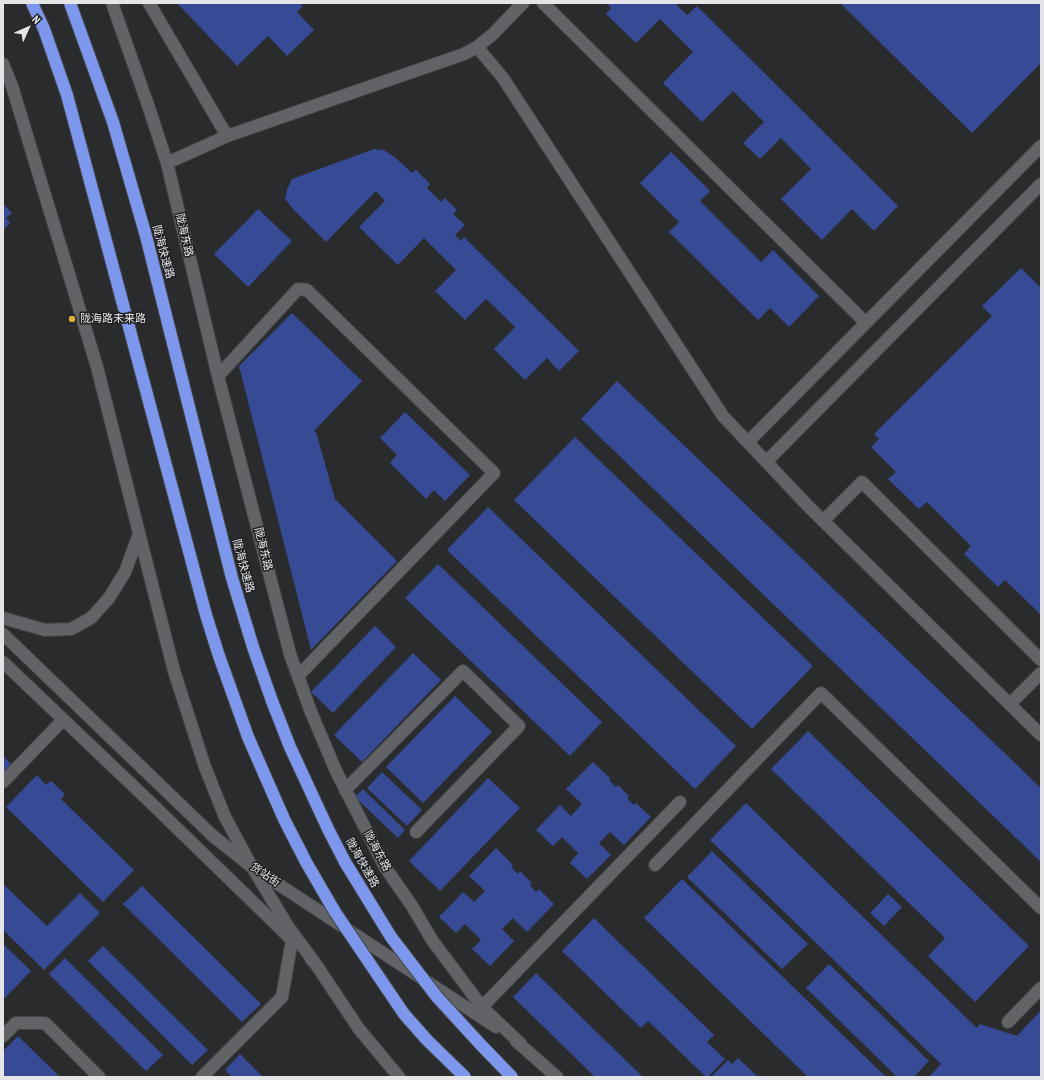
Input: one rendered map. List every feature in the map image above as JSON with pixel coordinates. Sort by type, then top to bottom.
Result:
[{"type":"highway","points":[[32,3],[44,29],[67,95],[206,614],[219,656],[248,737],[284,819],[306,862],[336,912],[404,1014],[427,1040],[465,1077]]},
{"type":"highway","name":"陇海快速路","points":[[70,3],[112,122],[146,236],[230,570],[252,647],[290,747],[345,862],[391,937],[437,997],[512,1077]]},
{"type":"street","name":"陇海东路","points":[[112,3],[167,163],[218,376],[290,654],[314,720],[345,790],[385,867],[412,906],[432,940],[482,1007],[521,1044]]},
{"type":"street","points":[[149,3],[227,136]]},
{"type":"street","points":[[167,163],[227,136],[464,54],[493,34],[523,3]]},
{"type":"street","points":[[543,3],[866,323]]},
{"type":"street","points":[[476,47],[503,78],[724,416],[823,522],[1041,735]]},
{"type":"street","points":[[3,64],[12,86],[97,367],[174,671],[205,767],[225,817],[252,867],[289,928],[315,963],[359,1029],[399,1077]]},
{"type":"street","points":[[748,442],[1041,146]]},
{"type":"street","points":[[766,462],[1041,184]]},
{"type":"street","points":[[218,376],[298,289],[307,290],[494,473],[298,676]]},
{"type":"street","points":[[823,522],[862,482],[1041,660]]},
{"type":"street","points":[[3,618],[45,630],[72,629],[91,618],[109,598],[125,572],[140,534]]},
{"type":"street","name":"货站街","points":[[3,634],[213,836],[252,867],[521,1044],[557,1077]]},
{"type":"street","points":[[3,662],[315,963]]},
{"type":"street","points":[[345,790],[463,671],[519,726],[416,832]]},
{"type":"street","points":[[1010,704],[1041,673]]},
{"type":"street","points":[[655,865],[820,693],[1041,908]]},
{"type":"street","points":[[3,782],[63,720]]},
{"type":"street","points":[[482,1007],[680,802]]},
{"type":"street","points":[[202,1077],[282,997],[292,940]]},
{"type":"street","points":[[1008,1022],[1041,988]]},
{"type":"street","points":[[3,1036],[16,1023],[45,1024],[98,1077]]},
{"type":"building","points":[[177,3],[303,3],[301,5],[302,7],[297,12],[314,30],[287,56],[268,36],[237,66]]},
{"type":"building","points":[[607,3],[675,3],[687,15],[697,6],[898,206],[874,231],[852,209],[822,240],[781,199],[811,169],[781,138],[760,159],[743,143],[764,122],[733,91],[702,122],[663,83],[693,52],[660,19],[636,43],[606,14],[611,8]]},
{"type":"building","points":[[840,3],[1041,3],[1041,63],[972,133]]},
{"type":"building","points":[[374,149],[384,150],[396,158],[412,173],[416,170],[430,184],[427,188],[441,202],[445,198],[457,210],[453,214],[465,225],[455,235],[461,241],[464,237],[579,351],[559,371],[547,358],[525,380],[494,349],[515,327],[486,299],[465,320],[435,291],[456,270],[424,238],[398,265],[359,227],[385,201],[376,191],[326,242],[285,199],[292,179]]},
{"type":"building","points":[[671,152],[710,191],[700,201],[761,262],[773,250],[819,296],[789,327],[770,308],[758,320],[669,232],[679,222],[640,183]]},
{"type":"building","points":[[3,204],[12,213],[6,218],[10,223],[3,230]]},
{"type":"building","points":[[258,209],[292,241],[248,287],[214,254]]},
{"type":"building","points":[[1021,268],[1041,288],[1041,615],[1005,580],[998,587],[964,554],[971,546],[927,502],[919,509],[888,479],[896,472],[871,447],[879,439],[874,434],[992,316],[982,306]]},
{"type":"building","points":[[292,313],[362,381],[314,431],[316,432],[335,499],[397,561],[311,650],[239,366]]},
{"type":"building","points":[[617,381],[1041,788],[1041,862],[581,419]]},
{"type":"building","points":[[405,412],[470,475],[445,501],[434,490],[426,499],[390,463],[397,455],[380,438]]},
{"type":"building","points":[[575,437],[813,666],[752,729],[514,500]]},
{"type":"building","points":[[488,507],[736,746],[695,789],[447,550]]},
{"type":"building","points":[[438,564],[602,722],[570,756],[405,598]]},
{"type":"building","points":[[375,626],[396,647],[333,713],[311,692]]},
{"type":"building","points":[[413,653],[441,680],[362,762],[334,735]]},
{"type":"building","points":[[455,696],[492,732],[423,803],[386,767]]},
{"type":"building","points":[[808,731],[1029,946],[975,1002],[928,956],[945,938],[771,769]]},
{"type":"building","points":[[3,756],[12,765],[3,774]]},
{"type":"building","points":[[593,762],[610,778],[609,780],[616,787],[618,785],[629,796],[627,798],[634,805],[636,803],[651,817],[624,845],[610,832],[599,843],[611,855],[587,879],[570,863],[578,853],[562,837],[553,846],[536,830],[560,805],[571,816],[582,804],[566,789]]},
{"type":"building","points":[[382,772],[422,810],[407,826],[367,788]]},
{"type":"building","points":[[37,775],[46,785],[51,781],[65,794],[61,799],[134,870],[103,902],[6,807]]},
{"type":"building","points":[[488,778],[520,808],[440,891],[409,861]]},
{"type":"building","points":[[363,789],[405,830],[398,838],[355,797]]},
{"type":"building","points":[[746,803],[977,1028],[980,1024],[1017,1036],[1041,1010],[1041,1077],[929,1077],[941,1064],[710,840]]},
{"type":"building","points":[[496,848],[513,865],[511,867],[518,874],[520,871],[532,883],[530,885],[536,892],[539,889],[554,904],[527,932],[513,918],[502,929],[514,941],[490,966],[472,949],[481,940],[465,924],[456,933],[439,917],[463,892],[474,902],[485,891],[469,876]]},
{"type":"building","points":[[712,851],[808,944],[782,969],[687,877]]},
{"type":"building","points":[[682,879],[886,1077],[808,1077],[644,918]]},
{"type":"building","points":[[3,884],[47,926],[80,893],[100,913],[44,970],[3,930]]},
{"type":"building","points":[[142,886],[261,1004],[242,1022],[123,904]]},
{"type":"building","points":[[888,894],[902,907],[884,926],[870,913]]},
{"type":"building","points":[[594,918],[714,1035],[707,1042],[725,1059],[708,1077],[706,1077],[648,1021],[641,1028],[562,951]]},
{"type":"building","points":[[3,944],[31,971],[3,1000]]},
{"type":"building","points":[[103,946],[208,1050],[192,1065],[88,961]]},
{"type":"building","points":[[65,958],[163,1055],[146,1071],[49,974]]},
{"type":"building","points":[[829,964],[929,1061],[914,1077],[897,1077],[806,988]]},
{"type":"building","points":[[536,973],[643,1077],[595,1077],[513,997]]},
{"type":"building","points":[[18,1036],[60,1077],[3,1077],[3,1051]]},
{"type":"building","points":[[240,1054],[263,1077],[232,1077],[225,1070]]},
{"type":"building","points":[[738,1058],[758,1077],[711,1077],[728,1060],[732,1064]]},
{"type":"place","name":"陇海路未来路","points":[[72,319]]}]
